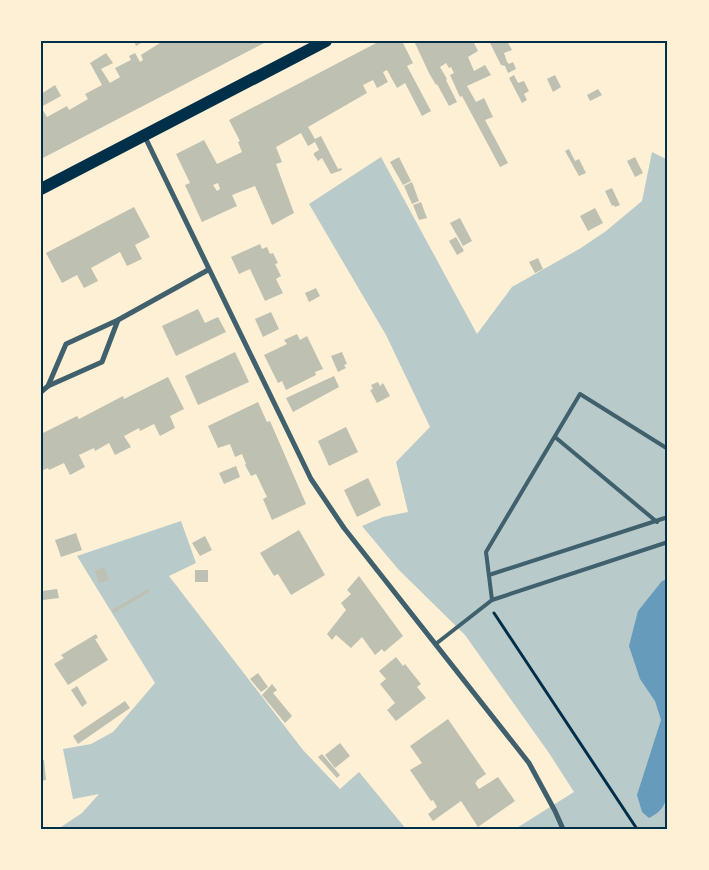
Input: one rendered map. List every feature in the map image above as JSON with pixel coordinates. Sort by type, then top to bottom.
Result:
[{"type":"main road","points":[[41,189],[326,41]]},
{"type":"street","points":[[144,136],[311,479],[344,528],[530,764],[556,811],[563,829]]},
{"type":"street","points":[[48,386],[66,344],[118,320],[208,270]]},
{"type":"street","points":[[41,392],[48,386],[102,362],[118,320]]},
{"type":"lane","points":[[492,600],[486,552],[580,394],[668,449]]},
{"type":"lane","points":[[555,437],[657,522]]},
{"type":"lane","points":[[489,575],[668,517]]},
{"type":"lane","points":[[436,643],[486,602],[668,542]]},
{"type":"path","points":[[486,602],[636,829]]},
{"type":"shaded area","points":[[652,152],[668,160],[668,829],[515,829],[574,792],[549,753],[465,635],[398,569],[362,526],[383,517],[408,512],[396,462],[430,427],[386,335],[309,204],[381,157],[477,334],[512,287],[581,248],[606,231],[642,201]]},
{"type":"shaded area","points":[[181,521],[196,563],[169,576],[303,750],[340,789],[359,772],[406,829],[58,829],[82,813],[99,794],[73,799],[63,749],[91,744],[113,732],[155,683],[77,556]]},
{"type":"water","points":[[668,579],[668,789],[663,806],[658,813],[649,818],[642,812],[637,795],[661,720],[655,701],[640,679],[629,646],[638,611],[662,581]]},
{"type":"building","points":[[134,41],[144,41],[136,46]]},
{"type":"building","points":[[163,41],[268,41],[41,159],[41,107],[47,117],[67,106],[69,110],[88,99],[85,94],[102,85],[90,63],[106,53],[113,63],[101,69],[110,83],[120,77],[115,68],[131,60],[129,56],[135,53],[140,62],[143,60],[141,55]]},
{"type":"building","points":[[380,41],[402,41],[413,63],[407,66],[431,111],[422,116],[405,83],[397,88],[387,70],[383,72],[388,82],[377,88],[373,80],[363,85],[367,93],[308,127],[315,139],[321,136],[338,169],[341,168],[342,170],[331,174],[322,158],[318,161],[314,155],[319,150],[315,142],[308,146],[301,133],[276,147],[282,162],[276,164],[294,213],[272,225],[255,186],[232,195],[237,206],[202,222],[185,185],[190,183],[176,154],[204,140],[217,164],[242,152],[238,142],[240,141],[229,120]],"holes":[[[218,183],[220,189],[217,191],[213,185]]]},
{"type":"building","points":[[414,41],[473,41],[478,51],[468,57],[474,71],[485,65],[491,75],[467,86],[476,102],[484,98],[493,117],[485,120],[508,163],[500,167],[462,96],[460,97],[450,75],[454,73],[451,67],[449,68],[446,63],[440,67],[457,102],[449,106],[429,73]]},
{"type":"building","points":[[489,41],[507,41],[512,50],[504,53],[507,62],[509,64],[513,62],[516,69],[508,73],[505,66],[501,65]]},
{"type":"building","points":[[514,75],[518,83],[524,81],[529,91],[524,94],[527,100],[522,103],[509,78]]},
{"type":"building","points":[[555,75],[561,87],[553,92],[547,79]]},
{"type":"building","points":[[55,85],[61,96],[41,107],[41,94]]},
{"type":"building","points":[[598,89],[602,95],[590,101],[587,95]]},
{"type":"building","points":[[569,149],[575,161],[579,159],[586,173],[579,176],[565,151]]},
{"type":"building","points":[[399,157],[411,181],[403,185],[390,162]]},
{"type":"building","points":[[635,157],[643,173],[635,177],[627,161]]},
{"type":"building","points":[[412,182],[419,201],[412,204],[404,186]]},
{"type":"building","points":[[612,188],[620,205],[615,207],[614,205],[612,206],[605,191]]},
{"type":"building","points":[[421,202],[427,218],[419,220],[413,205]]},
{"type":"building","points":[[134,207],[150,237],[135,245],[142,259],[127,266],[120,252],[91,268],[98,281],[84,288],[77,275],[62,283],[46,253]]},
{"type":"building","points":[[595,208],[603,223],[588,231],[580,216]]},
{"type":"building","points":[[460,218],[472,241],[463,246],[450,223]]},
{"type":"building","points":[[456,237],[464,251],[457,255],[449,241]]},
{"type":"building","points":[[260,244],[262,249],[267,247],[270,254],[273,253],[278,263],[275,264],[281,276],[276,279],[283,293],[265,301],[250,269],[239,274],[231,257]]},
{"type":"building","points":[[538,258],[543,269],[535,273],[529,262]]},
{"type":"building","points":[[316,288],[320,296],[309,302],[305,293]]},
{"type":"building","points":[[198,309],[205,323],[218,317],[226,332],[176,356],[162,326]]},
{"type":"building","points":[[271,312],[279,329],[263,337],[255,319]]},
{"type":"building","points":[[297,334],[300,340],[307,336],[323,369],[315,372],[316,375],[286,390],[282,381],[278,383],[264,355],[287,344],[284,340]]},
{"type":"building","points":[[235,352],[249,382],[198,405],[185,376]]},
{"type":"building","points":[[342,352],[347,364],[344,365],[346,368],[338,372],[331,356]]},
{"type":"building","points":[[334,376],[339,387],[293,412],[286,398]]},
{"type":"building","points":[[168,377],[184,409],[170,416],[175,428],[160,436],[154,424],[140,431],[139,428],[124,436],[131,447],[115,455],[109,443],[95,451],[94,448],[79,455],[85,467],[70,475],[64,463],[49,470],[48,468],[41,471],[41,434],[77,416],[79,419],[123,396],[124,399]]},
{"type":"building","points":[[378,382],[380,386],[383,383],[390,396],[377,403],[370,390],[373,389],[371,385]]},
{"type":"building","points":[[258,402],[267,422],[270,421],[306,504],[272,520],[263,499],[267,497],[256,474],[251,476],[242,454],[235,457],[230,444],[218,448],[208,426]]},
{"type":"building","points":[[346,427],[358,452],[329,466],[318,441]]},
{"type":"building","points":[[236,466],[240,477],[224,484],[219,473]]},
{"type":"building","points":[[368,478],[381,505],[357,517],[344,490]]},
{"type":"building","points":[[299,530],[325,575],[291,595],[278,574],[274,576],[260,553]]},
{"type":"building","points":[[76,533],[82,550],[61,557],[55,540]]},
{"type":"building","points":[[205,536],[212,550],[200,556],[192,543]]},
{"type":"building","points":[[104,567],[109,580],[99,583],[95,571]]},
{"type":"building","points":[[195,570],[208,570],[208,582],[195,582]]},
{"type":"building","points":[[359,576],[403,636],[384,652],[382,649],[375,655],[362,637],[351,648],[336,635],[332,640],[327,634],[346,610],[341,603],[351,594],[347,590]]},
{"type":"building","points":[[57,589],[59,598],[43,600],[42,591]]},
{"type":"building","points":[[148,589],[149,592],[114,613],[112,610]]},
{"type":"building","points":[[96,634],[98,638],[95,639],[108,660],[68,685],[54,664],[64,658],[61,655]]},
{"type":"building","points":[[396,657],[403,666],[405,664],[421,684],[417,687],[426,698],[396,721],[387,710],[395,703],[380,684],[386,679],[379,671]]},
{"type":"building","points":[[258,673],[268,687],[261,692],[250,679]]},
{"type":"building","points":[[272,684],[277,690],[273,693],[292,716],[285,723],[262,695]]},
{"type":"building","points":[[77,686],[87,703],[82,707],[71,690]]},
{"type":"building","points":[[125,701],[130,708],[78,744],[73,736]]},
{"type":"building","points":[[448,719],[486,774],[475,783],[479,789],[498,777],[515,801],[478,827],[461,801],[433,821],[428,814],[437,807],[410,770],[422,763],[410,746]]},
{"type":"building","points":[[340,743],[350,756],[335,768],[325,755]]},
{"type":"building","points":[[322,754],[340,775],[337,778],[318,757]]},
{"type":"building","points":[[41,760],[44,760],[46,780],[41,781]]}]
